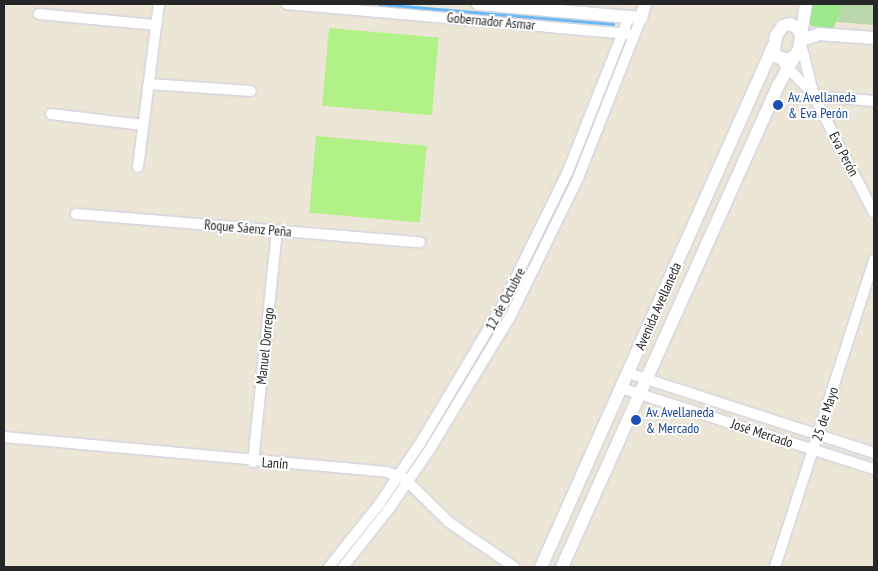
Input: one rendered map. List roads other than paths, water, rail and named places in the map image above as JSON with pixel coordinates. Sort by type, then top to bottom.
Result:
[{"type":"street","points":[[138,167],[159,4]]},
{"type":"street","name":"Gobernador Asmar","points":[[286,4],[635,34]]},
{"type":"street","name":"Gobernador Asmar","points":[[478,4],[635,17]]},
{"type":"street","name":"12 de Octubre","points":[[343,567],[408,482],[497,340],[534,272],[584,166],[635,34],[633,4]]},
{"type":"street","name":"12 de Octubre","points":[[328,567],[380,503],[487,333],[521,271],[574,158],[623,33],[645,4]]},
{"type":"street","name":"Avenida Avellaneda","points":[[562,567],[787,68],[800,44],[806,4]]},
{"type":"street","points":[[39,14],[156,25]]},
{"type":"street","name":"Avenida Avellaneda","points":[[541,567],[776,51],[778,32],[786,25],[796,27],[800,44]]},
{"type":"street","points":[[776,51],[784,60],[800,44],[819,34],[874,38]]},
{"type":"street","name":"Eva Perón","points":[[800,44],[814,96],[874,213]]},
{"type":"street","name":"Eva Perón","points":[[776,51],[787,68],[814,96]]},
{"type":"street","points":[[149,84],[251,91]]},
{"type":"street","points":[[814,96],[874,101]]},
{"type":"street","points":[[51,114],[143,125]]},
{"type":"street","name":"Roque Sáenz Peña","points":[[76,214],[420,242]]},
{"type":"street","name":"Manuel Dorrego","points":[[253,462],[277,230]]},
{"type":"street","name":"25 de Mayo","points":[[775,567],[874,260]]},
{"type":"street","name":"José Mercado","points":[[628,373],[874,453]]},
{"type":"street","name":"José Mercado","points":[[621,388],[874,469]]},
{"type":"street","name":"Lanín","points":[[4,438],[253,462],[382,471],[398,475],[408,482],[450,523],[514,567]]},
{"type":"waterway","points":[[379,4],[613,24]]},
{"type":"place","name":"Av. Avellaneda & Eva Perón","points":[[778,105]]},
{"type":"place","name":"Av. Avellaneda & Mercado","points":[[636,420]]}]
